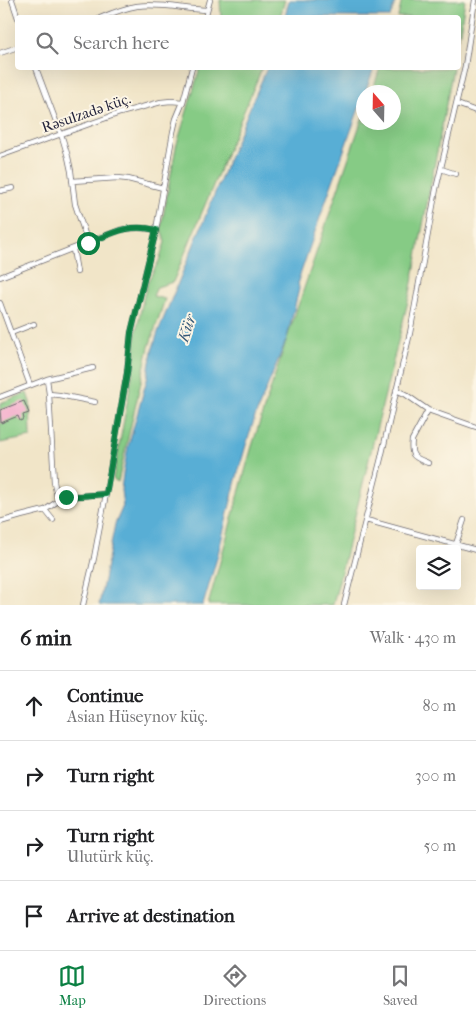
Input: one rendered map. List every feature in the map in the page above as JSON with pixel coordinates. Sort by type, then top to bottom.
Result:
[{"type":"street","points":[[12,0],[17,15]]},
{"type":"street","points":[[206,15],[210,0]]},
{"type":"street","points":[[344,605],[410,333],[436,190],[466,66],[475,0]]},
{"type":"street","points":[[108,15],[148,3],[207,10]]},
{"type":"street","points":[[0,54],[15,48]]},
{"type":"street","points":[[37,70],[68,157],[76,209],[88,243]]},
{"type":"street","points":[[83,605],[93,565],[106,494],[127,373],[131,333],[156,230],[172,132],[183,102],[191,70]]},
{"type":"street","name":"Rəsulzadə küç.","points":[[0,156],[138,108],[161,102],[183,102]]},
{"type":"street","points":[[457,104],[476,111]]},
{"type":"street","points":[[441,169],[456,174]]},
{"type":"street","points":[[72,181],[128,178],[163,188]]},
{"type":"street","points":[[0,192],[13,188]]},
{"type":"street","points":[[0,276],[127,228],[145,227],[156,230]]},
{"type":"street","points":[[73,249],[77,272]]},
{"type":"street","points":[[0,303],[30,385]]},
{"type":"street","points":[[11,333],[34,324]]},
{"type":"street","points":[[0,397],[47,379],[94,368]]},
{"type":"street","points":[[47,379],[54,482],[58,501]]},
{"type":"street","points":[[396,390],[428,410],[476,426]]},
{"type":"street","points":[[49,394],[95,402]]},
{"type":"street","points":[[428,410],[411,443],[414,457],[428,463]]},
{"type":"street","points":[[0,522],[45,510],[63,498],[106,494]]},
{"type":"street","points":[[45,510],[53,520]]},
{"type":"street","points":[[366,520],[476,550]]},
{"type":"street","points":[[456,544],[464,520]]},
{"type":"green space","points":[[220,0],[285,0],[281,15],[221,15]]},
{"type":"green space","points":[[402,0],[465,0],[461,25],[461,15],[398,15]]},
{"type":"green space","points":[[199,70],[261,70],[173,282],[157,287],[153,296],[165,299],[149,347],[118,482],[113,479],[133,371],[135,338],[149,279],[159,261],[165,242],[161,228],[176,147]]},
{"type":"green space","points":[[379,70],[453,70],[410,293],[333,605],[208,605],[252,446],[358,130],[401,130],[401,85],[374,85]]},
{"type":"green space","points":[[27,393],[30,402],[31,437],[0,443],[0,403]]},
{"type":"water","points":[[289,0],[396,0],[391,15],[285,15]]},
{"type":"water","name":"Kür","points":[[266,70],[373,70],[368,85],[356,85],[356,117],[298,281],[299,289],[287,338],[255,417],[246,445],[203,605],[99,605],[115,524],[123,506],[121,490],[128,447],[158,332]]},
{"type":"building","points":[[24,401],[29,413],[23,415],[24,419],[20,421],[18,416],[1,423],[0,410]]},
{"type":"route","points":[[66,497],[106,494],[129,360],[132,324],[156,230],[145,227],[127,228],[88,243]]}]
